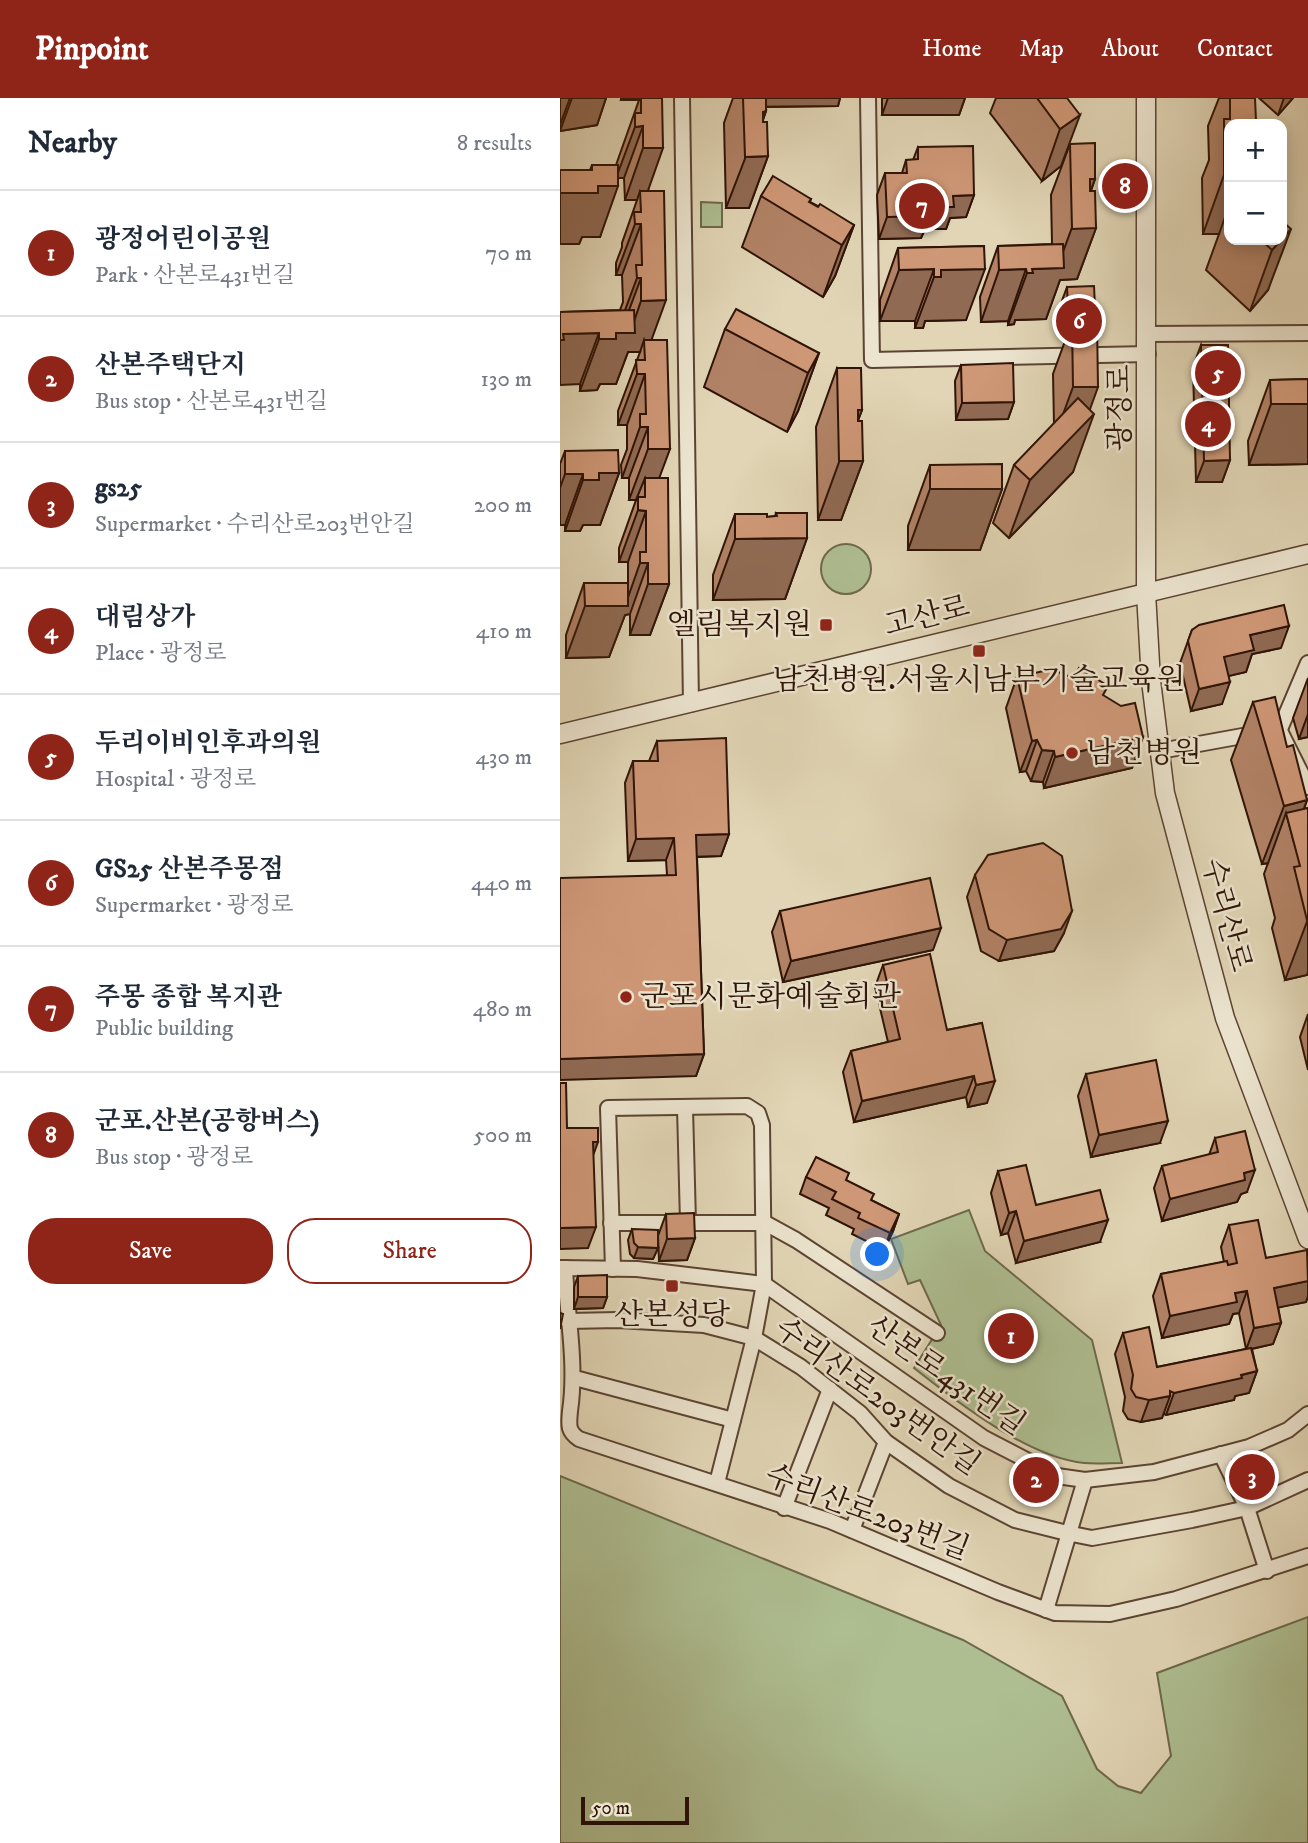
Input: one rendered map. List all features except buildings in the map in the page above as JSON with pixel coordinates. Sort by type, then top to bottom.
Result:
[{"type":"street","points":[[681,98],[691,704]]},
{"type":"street","points":[[868,98],[872,360],[1149,354]]},
{"type":"street","name":"광정로","points":[[1146,98],[1149,354],[1146,593]]},
{"type":"street","points":[[1148,334],[1308,333]]},
{"type":"street","name":"고산로","points":[[561,735],[1308,554]]},
{"type":"street","name":"수리산로","points":[[1146,593],[1151,681],[1171,820],[1225,1018],[1308,1239]]},
{"type":"street","points":[[1308,663],[1280,729],[1308,786]]},
{"type":"street","points":[[1160,751],[1280,729]]},
{"type":"street","points":[[613,1269],[608,1108],[747,1106],[758,1113],[762,1125],[764,1284],[754,1338],[717,1483]]},
{"type":"street","points":[[685,1108],[688,1222]]},
{"type":"street","points":[[611,1223],[765,1223],[796,1240],[937,1333]]},
{"type":"street","name":"산본로431번길","points":[[563,1268],[695,1274],[764,1284],[984,1438],[1057,1476],[1085,1480],[1154,1472],[1249,1447],[1288,1430],[1308,1415]]},
{"type":"street","name":"수리산로203번길","points":[[563,1268],[575,1378],[568,1426],[572,1434],[579,1439],[852,1530],[1046,1610],[1110,1614],[1176,1600],[1308,1556]]},
{"type":"street","name":"수리산로203번안길","points":[[568,1321],[618,1320],[704,1325],[754,1338],[830,1389],[860,1413],[886,1442],[990,1509],[1016,1520],[1067,1533],[1092,1538],[1137,1532],[1247,1508],[1308,1480]]},
{"type":"street","points":[[575,1378],[733,1420]]},
{"type":"street","points":[[784,1508],[830,1389]]},
{"type":"street","points":[[852,1530],[886,1442]]},
{"type":"street","points":[[1221,1454],[1247,1508],[1267,1571]]},
{"type":"street","points":[[1046,1610],[1085,1480]]},
{"type":"green space","points":[[701,202],[722,203],[722,227],[701,227]]},
{"type":"green space","points":[[846,544],[864,551],[871,569],[864,587],[846,594],[828,587],[821,569],[828,551]]},
{"type":"green space","points":[[969,1210],[985,1251],[1092,1340],[1122,1463],[1084,1463],[1040,1451],[994,1426],[914,1368],[941,1325],[920,1280],[908,1284],[891,1239]]},
{"type":"green space","points":[[560,1476],[963,1640],[1062,1696],[1097,1769],[1118,1786],[1141,1793],[1171,1756],[1157,1673],[1308,1617],[1308,1843],[560,1843]]},
{"type":"place","name":"군포.산본(공항버스)","points":[[1125,186]]},
{"type":"place","name":"주몽 종합 복지관","points":[[922,206]]},
{"type":"place","name":"GS25 산본주몽점","points":[[1079,321]]},
{"type":"place","name":"두리이비인후과의원","points":[[1218,373]]},
{"type":"place","name":"대림상가","points":[[1208,424]]},
{"type":"place","name":"엘림복지원","points":[[826,625]]},
{"type":"place","name":"남천병원.서울시남부기술교육원","points":[[979,651]]},
{"type":"place","name":"남천병원","points":[[1072,753]]},
{"type":"place","name":"군포시문화예술회관","points":[[626,997]]},
{"type":"place","name":"산본성당","points":[[672,1286]]},
{"type":"place","name":"광정어린이공원","points":[[1011,1336]]},
{"type":"place","name":"gs25","points":[[1252,1477]]},
{"type":"place","name":"산본주택단지","points":[[1036,1480]]}]
